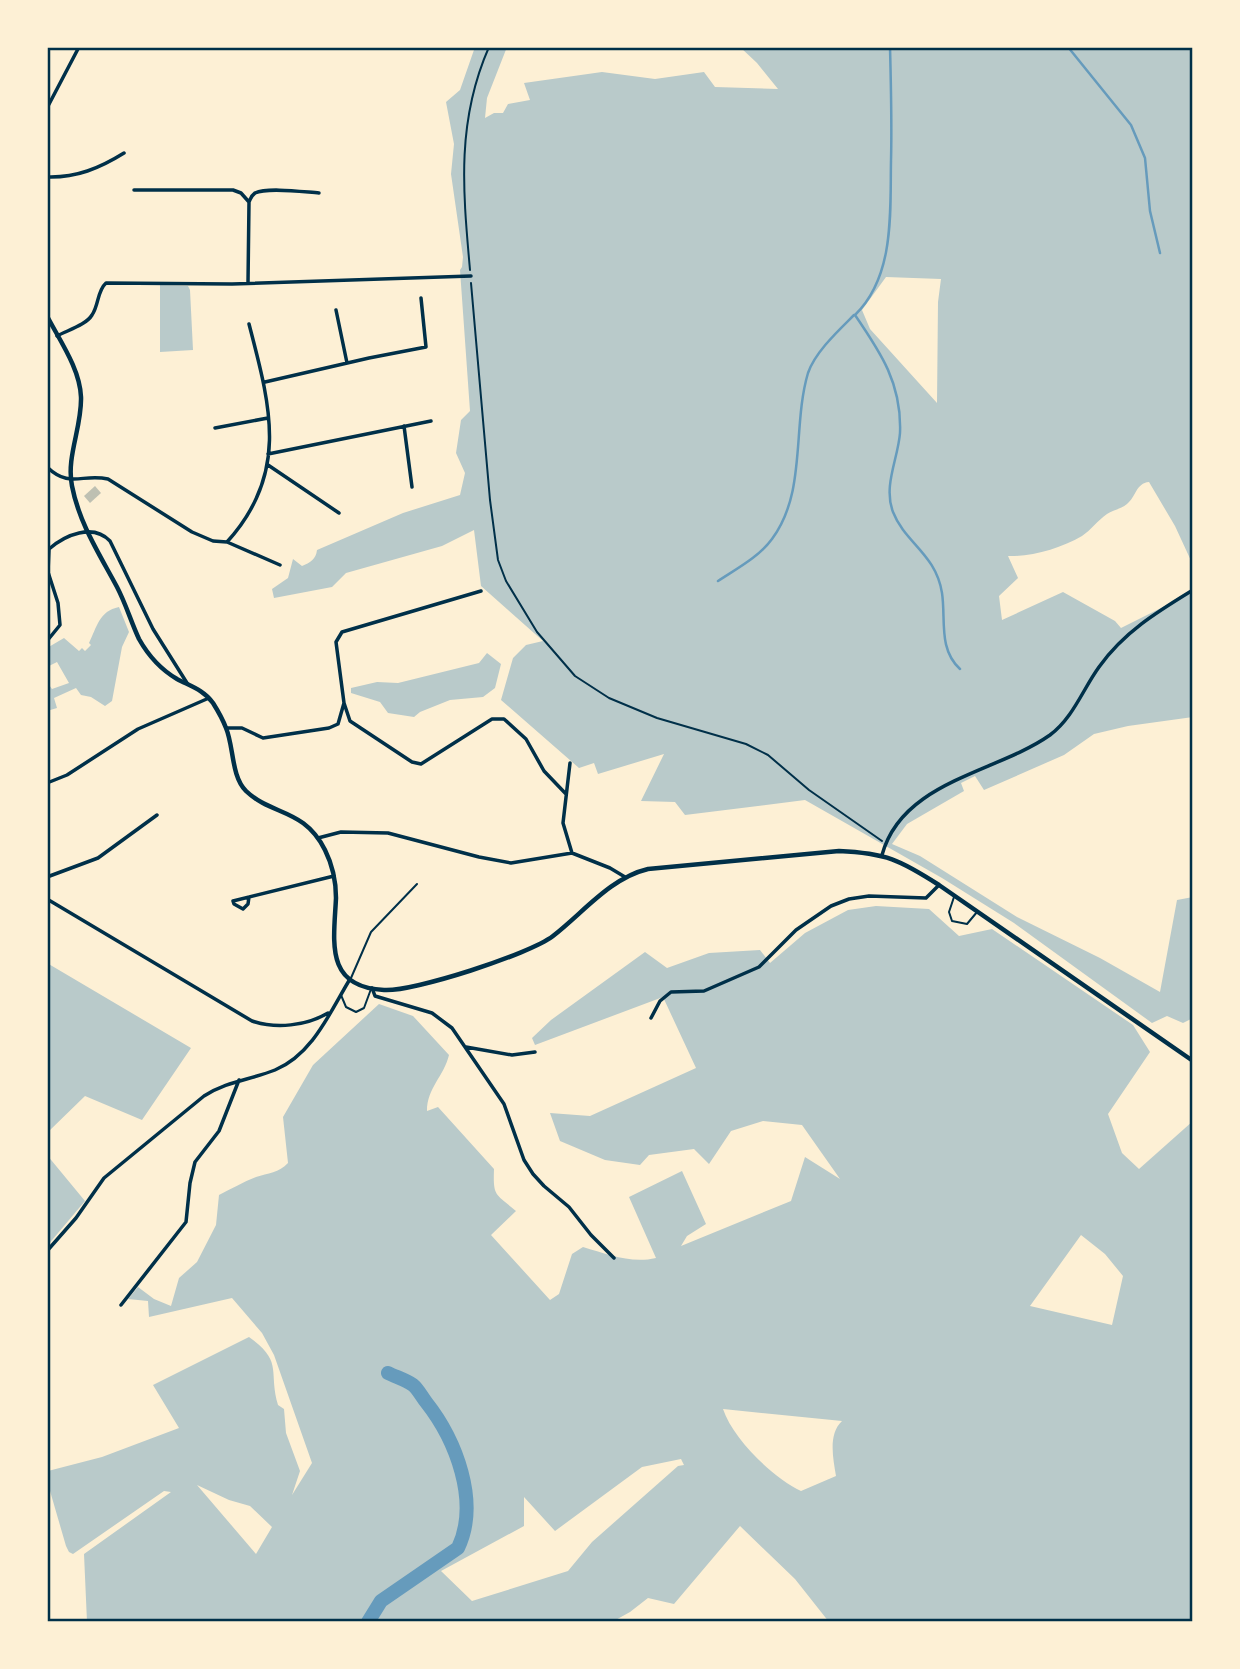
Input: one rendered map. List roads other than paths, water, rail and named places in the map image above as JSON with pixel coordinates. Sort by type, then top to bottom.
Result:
[{"type":"street","points":[[47,108],[79,47]]},
{"type":"street","points":[[47,177],[82,174],[103,166],[124,153]]},
{"type":"street","points":[[134,190],[233,190],[242,193],[249,202]]},
{"type":"street","points":[[248,283],[249,202],[256,192],[319,193]]},
{"type":"street","points":[[57,336],[88,321],[101,288],[106,284],[248,283],[471,276]]},
{"type":"street","points":[[265,382],[426,347],[421,298]]},
{"type":"street","points":[[336,310],[347,363]]},
{"type":"street","points":[[47,316],[75,371],[80,389],[71,480],[88,532],[148,654],[167,672],[209,698],[226,727],[243,788],[256,799],[297,818],[318,838],[328,855],[336,898],[332,934],[334,953],[340,968],[350,979],[372,988],[402,990],[531,949],[552,937],[625,877],[648,869],[839,851],[882,855],[913,868],[939,885],[1193,1061]]},
{"type":"street","points":[[227,542],[260,493],[268,465],[265,382],[250,324]]},
{"type":"street","points":[[215,428],[268,418]]},
{"type":"street","points":[[268,454],[431,421]]},
{"type":"street","points":[[404,426],[412,488]]},
{"type":"street","points":[[268,465],[339,513]]},
{"type":"street","points":[[47,467],[62,478],[71,480],[97,477],[108,479],[192,532],[214,541],[227,542],[280,565]]},
{"type":"street","points":[[47,641],[60,625],[58,603],[48,572],[49,549],[62,538],[100,532],[110,541],[153,629],[187,683]]},
{"type":"street","points":[[882,855],[895,826],[937,790],[1036,744],[1053,733],[1066,719],[1097,670],[1129,632],[1193,590]]},
{"type":"street","points":[[481,591],[342,632],[336,642],[344,703],[352,724],[416,764],[426,763],[492,719],[504,719],[526,740],[544,771],[566,794]]},
{"type":"street","points":[[47,783],[67,775],[138,729],[209,698]]},
{"type":"street","points":[[226,727],[242,727],[263,738],[329,728],[338,724],[344,703]]},
{"type":"street","points":[[570,763],[563,830],[572,853]]},
{"type":"street","points":[[47,877],[97,858],[157,815]]},
{"type":"street","points":[[318,838],[341,832],[388,833],[500,862],[529,861],[572,853],[625,877]]},
{"type":"street","points":[[249,897],[248,905],[243,909],[234,905],[233,901],[249,897],[334,876]]},
{"type":"street","points":[[651,1018],[660,1001],[671,992],[704,991],[759,967],[796,930],[831,906],[849,899],[869,896],[926,898],[939,885]]},
{"type":"street","points":[[47,899],[252,1021],[269,1026],[282,1026],[319,1018],[332,1009]]},
{"type":"street","points":[[47,1251],[76,1218],[104,1178],[204,1096],[221,1085],[274,1070],[299,1056],[313,1040],[350,979]]},
{"type":"street","points":[[372,988],[375,996],[379,998],[420,1008],[443,1019],[504,1104],[524,1160],[533,1174],[569,1207],[614,1258]]},
{"type":"street","points":[[464,1047],[512,1055],[535,1052]]},
{"type":"street","points":[[121,1305],[186,1222],[195,1161],[219,1131],[239,1080]]},
{"type":"lane","points":[[350,979],[371,932],[416,884]]},
{"type":"lane","points":[[955,896],[949,912],[952,921],[967,924],[977,911]]},
{"type":"lane","points":[[341,994],[346,1007],[356,1012],[364,1008],[372,988]]},
{"type":"waterway","points":[[890,47],[891,201],[888,243],[877,282],[855,315],[888,370],[900,415],[899,443],[892,472],[890,502],[898,523],[934,568],[942,593],[948,652],[960,669]]},
{"type":"waterway","points":[[1068,47],[1131,125],[1145,158],[1150,211],[1160,253]]},
{"type":"waterway","points":[[718,581],[761,551],[783,521],[795,480],[803,394],[808,373],[822,349],[854,315]]},
{"type":"waterway","points":[[368,1622],[381,1601],[458,1548],[466,1511],[462,1472],[447,1434],[415,1387],[388,1373]]}]
